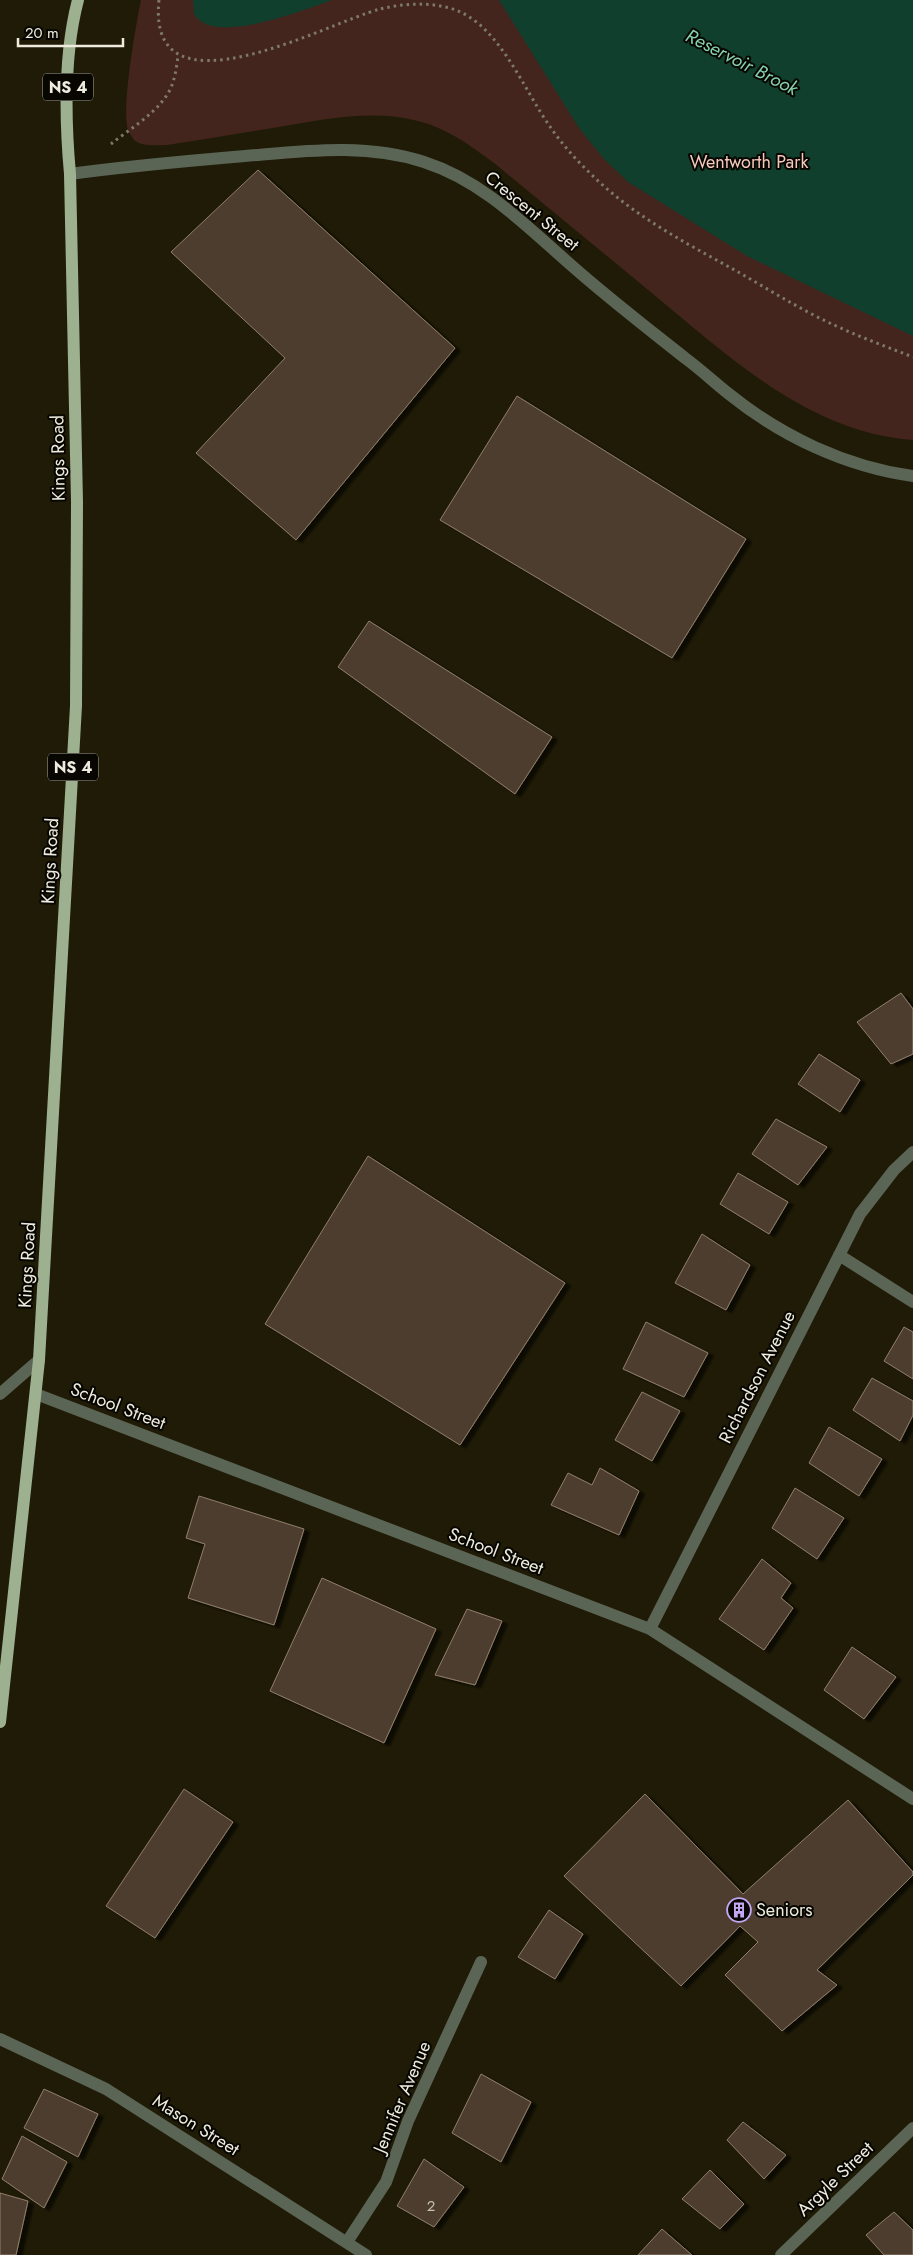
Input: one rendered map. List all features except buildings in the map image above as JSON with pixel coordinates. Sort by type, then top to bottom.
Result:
[{"type":"main road","name":"Kings Road","points":[[0,1722],[39,1360],[76,706],[77,502],[70,174],[66,136],[69,58],[78,0]]},
{"type":"street","name":"Crescent Street","points":[[70,174],[143,164],[338,149],[396,155],[423,162],[459,177],[503,205],[604,294],[728,394],[762,418],[810,444],[847,460],[878,470],[913,476]]},
{"type":"street","name":"Richardson Avenue","points":[[650,1629],[860,1214],[894,1170],[913,1152]]},
{"type":"street","points":[[839,1255],[913,1302]]},
{"type":"street","points":[[0,1394],[39,1360]]},
{"type":"street","name":"School Street","points":[[36,1394],[650,1629],[913,1799]]},
{"type":"street","name":"Jennifer Avenue","points":[[347,2242],[386,2182],[408,2120],[481,1962]]},
{"type":"street","name":"Mason Street","points":[[0,2039],[106,2089],[366,2255]]},
{"type":"street","name":"Argyle Street","points":[[781,2255],[913,2128]]},
{"type":"path","points":[[159,0],[157,17],[160,35],[169,48],[178,56],[209,61],[258,54],[357,16],[405,5],[427,4],[447,7],[465,14],[481,24],[497,44],[550,126],[568,150],[615,196],[683,242],[833,325],[913,357]]},
{"type":"path","points":[[109,145],[140,122],[164,100],[174,79],[178,56]]},
{"type":"green space","name":"Wentworth Park","points":[[141,0],[913,0],[913,440],[874,434],[837,422],[802,406],[769,386],[706,338],[494,163],[458,138],[429,124],[401,117],[349,116],[167,145],[150,145],[137,142],[128,130],[126,104]]},
{"type":"water","points":[[193,0],[332,0],[286,16],[248,25],[230,27],[214,26],[201,21],[194,14]]},
{"type":"water","name":"Reservoir Brook","points":[[499,0],[913,0],[913,336],[747,256],[628,182],[604,159],[579,128]]},
{"type":"place","name":"Seniors","points":[[739,1910]]}]
